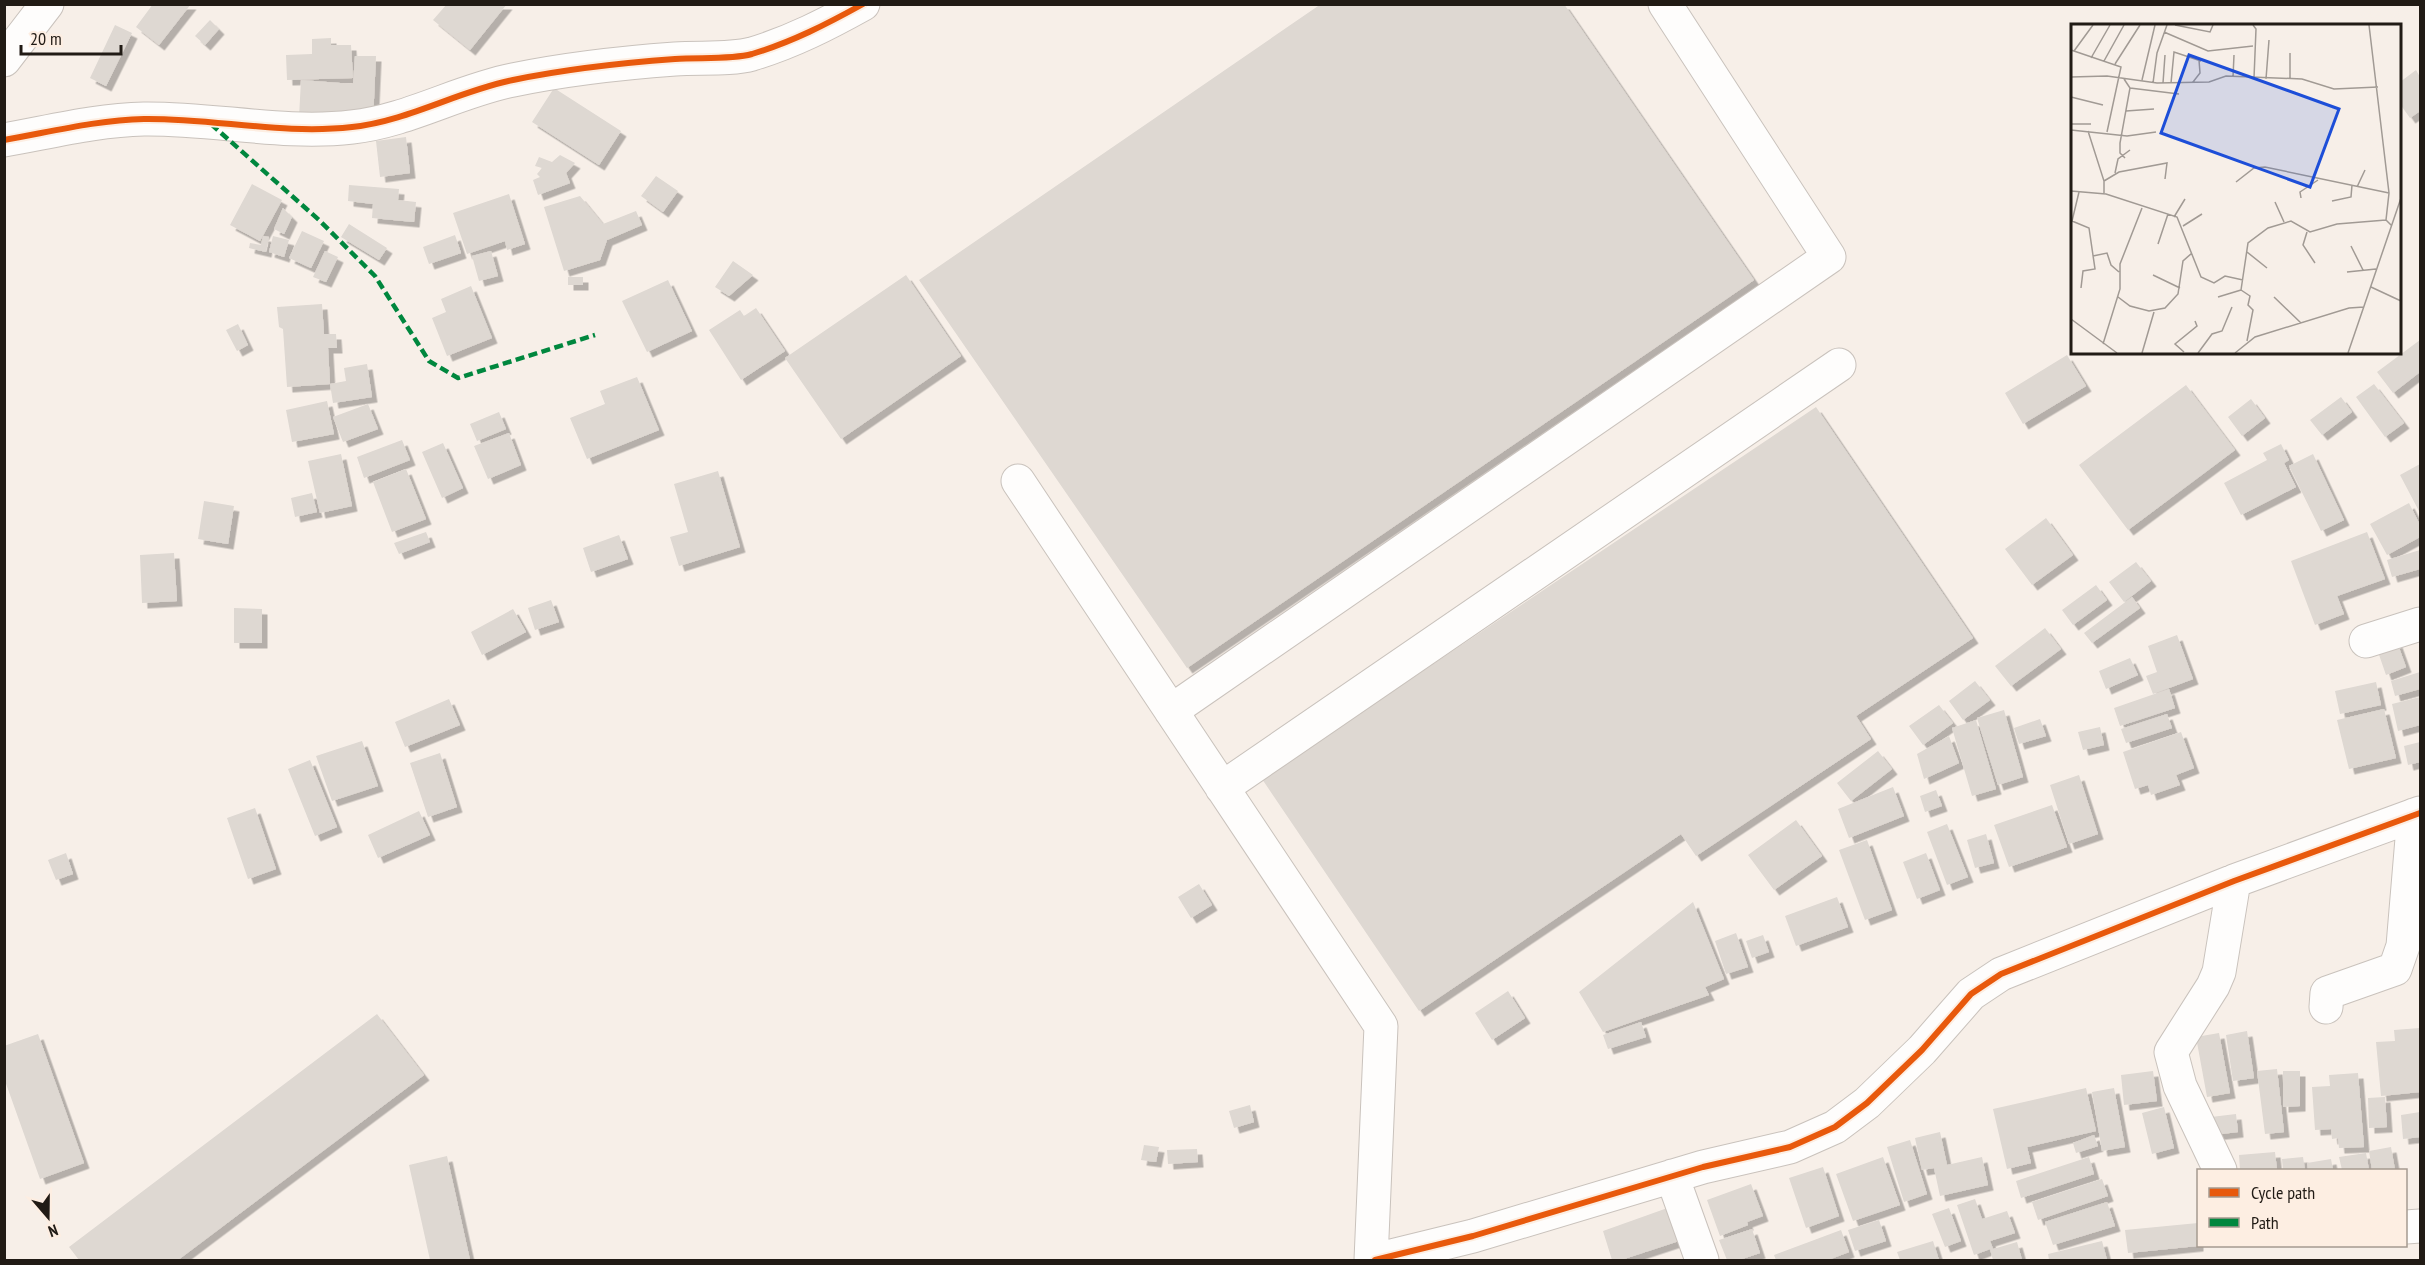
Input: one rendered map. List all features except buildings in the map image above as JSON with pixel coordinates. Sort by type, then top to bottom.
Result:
[{"type":"street","points":[[4,60],[47,4]]},
{"type":"street","points":[[4,140],[70,128],[142,119],[307,130],[353,127],[405,116],[487,85],[554,71],[749,54],[809,34],[863,4]]},
{"type":"street","points":[[1171,711],[1829,257],[1665,4]]},
{"type":"street","points":[[1222,788],[1839,365]]},
{"type":"street","points":[[1018,482],[1381,1026],[1373,1260],[1473,1236],[1672,1176],[1790,1147],[1835,1127],[1867,1103],[1914,1058],[1971,994],[2001,974],[2234,881],[2417,814],[2403,946],[2395,969],[2327,993],[2326,1006]]},
{"type":"street","points":[[2366,641],[2421,624]]},
{"type":"street","points":[[2220,1169],[2180,1086],[2171,1052],[2213,986],[2219,972],[2234,881]]},
{"type":"street","points":[[1672,1176],[1702,1260]]},
{"type":"marked path","points":[[211,124],[319,220],[375,276],[429,361],[458,378],[595,335]]},
{"type":"cycle path","points":[[4,140],[91,124],[144,119],[300,129],[373,124],[473,91],[533,76],[634,62],[752,54],[809,32],[863,4]]},
{"type":"cycle path","points":[[1375,1260],[1473,1236],[1703,1167],[1790,1147],[1835,1127],[1867,1103],[1922,1050],[1971,994],[2001,974],[2234,881],[2420,813]]}]
